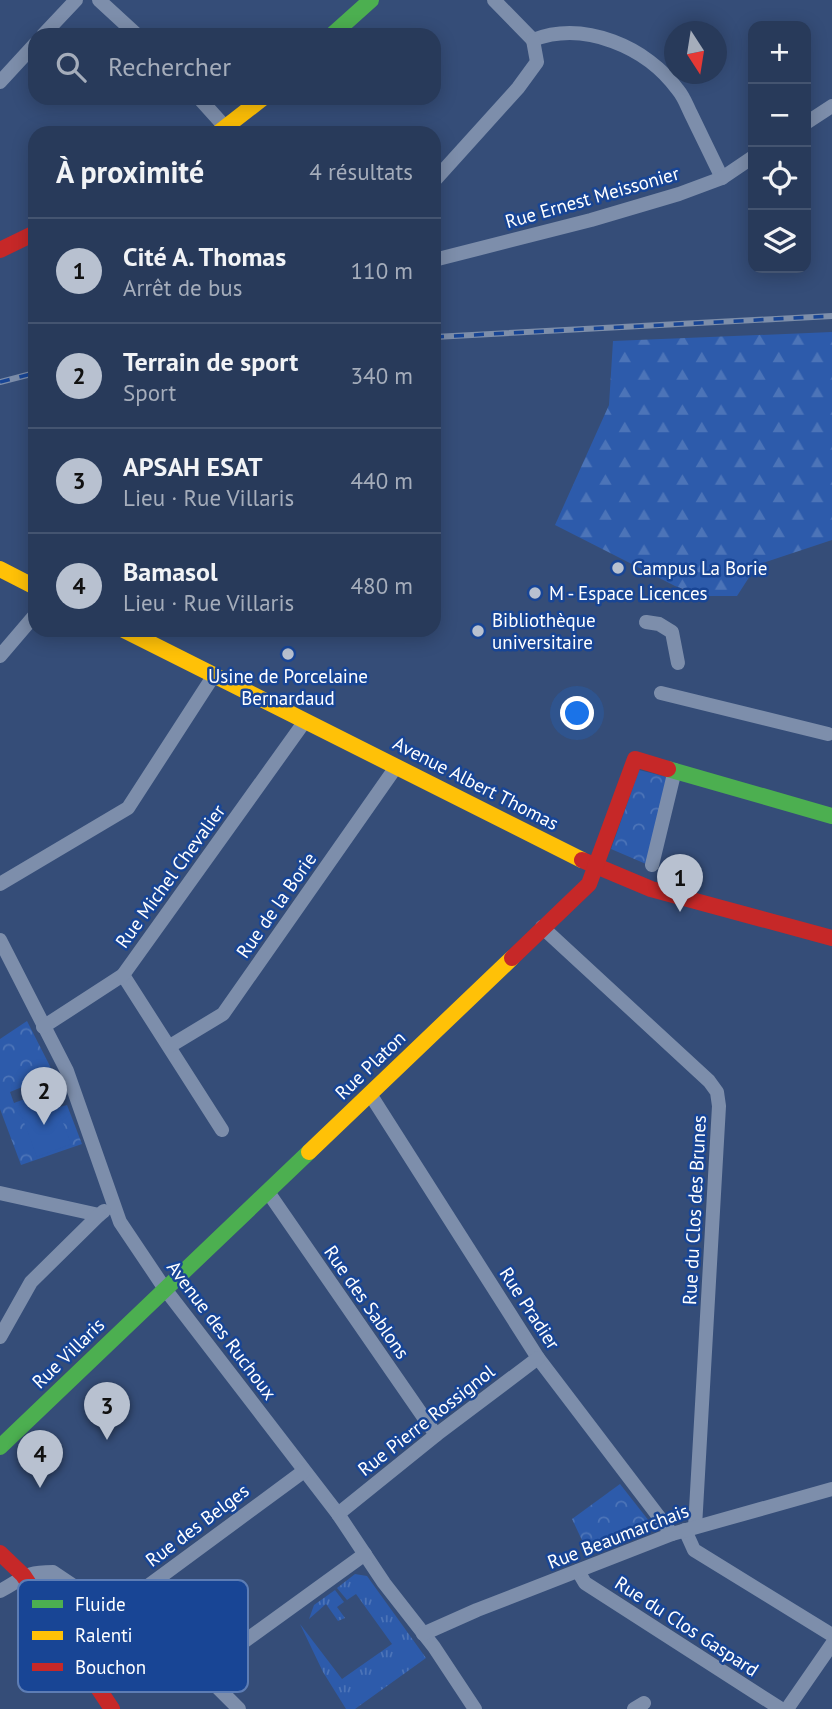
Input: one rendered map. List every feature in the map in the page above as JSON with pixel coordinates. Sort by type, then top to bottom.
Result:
[{"type":"street","points":[[50,28],[76,0]]},
{"type":"street","points":[[99,0],[129,28]]},
{"type":"street","points":[[340,28],[371,0]]},
{"type":"street","points":[[441,173],[519,88],[537,62],[533,40],[494,0]]},
{"type":"street","points":[[533,40],[545,35],[592,34],[613,41],[649,61],[679,90],[722,178]]},
{"type":"street","points":[[0,82],[28,52]]},
{"type":"street","points":[[204,105],[219,126]]},
{"type":"street","points":[[227,126],[254,105]]},
{"type":"street","points":[[811,120],[832,106]]},
{"type":"street","name":"Rue Ernest Meissonier","points":[[441,258],[591,220],[679,194],[722,178],[748,160]]},
{"type":"street","points":[[0,250],[28,236]]},
{"type":"street","points":[[0,569],[28,583]]},
{"type":"street","points":[[646,622],[659,624],[672,632],[678,663]]},
{"type":"street","points":[[0,656],[28,623]]},
{"type":"street","name":"Avenue Albert Thomas","points":[[138,637],[596,867],[645,887],[829,938]]},
{"type":"street","points":[[0,884],[128,808],[214,675]]},
{"type":"street","points":[[661,693],[828,734]]},
{"type":"street","name":"Rue Michel Chevalier","points":[[43,1027],[123,975],[305,721]]},
{"type":"street","name":"Rue Platon","points":[[166,1289],[589,884],[635,759],[675,770]]},
{"type":"street","name":"Rue de la Borie","points":[[170,1046],[223,1014],[396,766]]},
{"type":"street","points":[[652,865],[675,770],[832,816]]},
{"type":"street","name":"Rue du Clos des Brunes","points":[[542,928],[709,1081],[716,1092],[719,1106],[684,1530]]},
{"type":"street","name":"Avenue des Ruchoux","points":[[0,940],[67,1071],[116,1213],[166,1289],[338,1514],[475,1709]]},
{"type":"street","points":[[123,975],[222,1130]]},
{"type":"street","name":"Rue Pradier","points":[[370,1094],[538,1358],[684,1530],[694,1550],[832,1635]]},
{"type":"street","name":"Rue des Sablons","points":[[268,1192],[436,1434]]},
{"type":"street","points":[[0,1193],[99,1215]]},
{"type":"street","points":[[0,1337],[31,1282],[99,1215],[104,1211],[116,1213]]},
{"type":"street","name":"Rue Villaris","points":[[0,1447],[166,1289]]},
{"type":"street","name":"Rue Pierre Rossignol","points":[[338,1514],[436,1434],[538,1358]]},
{"type":"street","name":"Rue des Belges","points":[[156,1580],[304,1471]]},
{"type":"street","name":"Rue Beaumarchais","points":[[423,1633],[684,1530],[832,1489]]},
{"type":"street","points":[[0,1553],[26,1580]]},
{"type":"street","points":[[248,1638],[365,1553]]},
{"type":"street","points":[[19,1580],[23,1575],[33,1572],[53,1572],[66,1580]]},
{"type":"street","name":"Rue du Clos Gaspard","points":[[578,1572],[585,1583],[781,1709]]},
{"type":"street","points":[[0,1591],[18,1581]]},
{"type":"street","points":[[787,1709],[832,1644]]},
{"type":"street","points":[[101,1692],[112,1709]]},
{"type":"street","points":[[222,1692],[239,1709]]},
{"type":"green space","points":[[832,332],[832,540],[757,565],[737,596],[702,596],[675,586],[555,525],[609,405],[613,341]]},
{"type":"green space","points":[[639,770],[667,777],[646,864],[611,849]]},
{"type":"green space","points":[[27,1021],[54,1074],[10,1092],[14,1103],[59,1086],[64,1098],[57,1101],[60,1107],[67,1105],[82,1144],[21,1165],[0,1109],[0,1039]]},
{"type":"green space","points":[[52,1093],[71,1144],[37,1157],[18,1106]]},
{"type":"green space","points":[[620,1484],[649,1521],[646,1529],[588,1553],[572,1519]]},
{"type":"green space","points":[[355,1574],[367,1576],[426,1658],[355,1709],[346,1709],[323,1672],[300,1624],[342,1679],[392,1644],[356,1594],[347,1600],[337,1588]]},
{"type":"green space","points":[[335,1590],[344,1602],[337,1607],[345,1618],[338,1621],[326,1604],[309,1619],[314,1605]]},
{"type":"railway","points":[[441,337],[832,316]]},
{"type":"railway","points":[[0,382],[28,375]]},
{"type":"traffic: fast","points":[[340,28],[371,0]]},
{"type":"traffic: fast","points":[[668,769],[832,816]]},
{"type":"traffic: fast","points":[[0,1447],[309,1152]]},
{"type":"traffic: slow","points":[[227,126],[254,105]]},
{"type":"traffic: slow","points":[[0,569],[28,583]]},
{"type":"traffic: slow","points":[[138,637],[582,860]]},
{"type":"traffic: slow","points":[[309,1152],[512,958]]},
{"type":"traffic: jam","points":[[0,250],[28,236]]},
{"type":"traffic: jam","points":[[512,958],[589,884],[635,759],[668,769]]},
{"type":"traffic: jam","points":[[582,860],[651,889],[832,938]]},
{"type":"traffic: jam","points":[[0,1553],[26,1580]]},
{"type":"traffic: jam","points":[[101,1692],[112,1709]]},
{"type":"place","name":"Campus La Borie","points":[[618,568]]},
{"type":"place","name":"M - Espace Licences","points":[[535,593]]},
{"type":"place","name":"Bibliothèque universitaire","points":[[478,631]]},
{"type":"place","name":"Usine de Porcelaine Bernardaud","points":[[288,654]]},
{"type":"place","name":"Cité A. Thomas","points":[[680,912]]},
{"type":"place","name":"Terrain de sport","points":[[44,1125]]},
{"type":"place","name":"APSAH ESAT","points":[[107,1440]]},
{"type":"place","name":"Bamasol","points":[[40,1488]]}]
